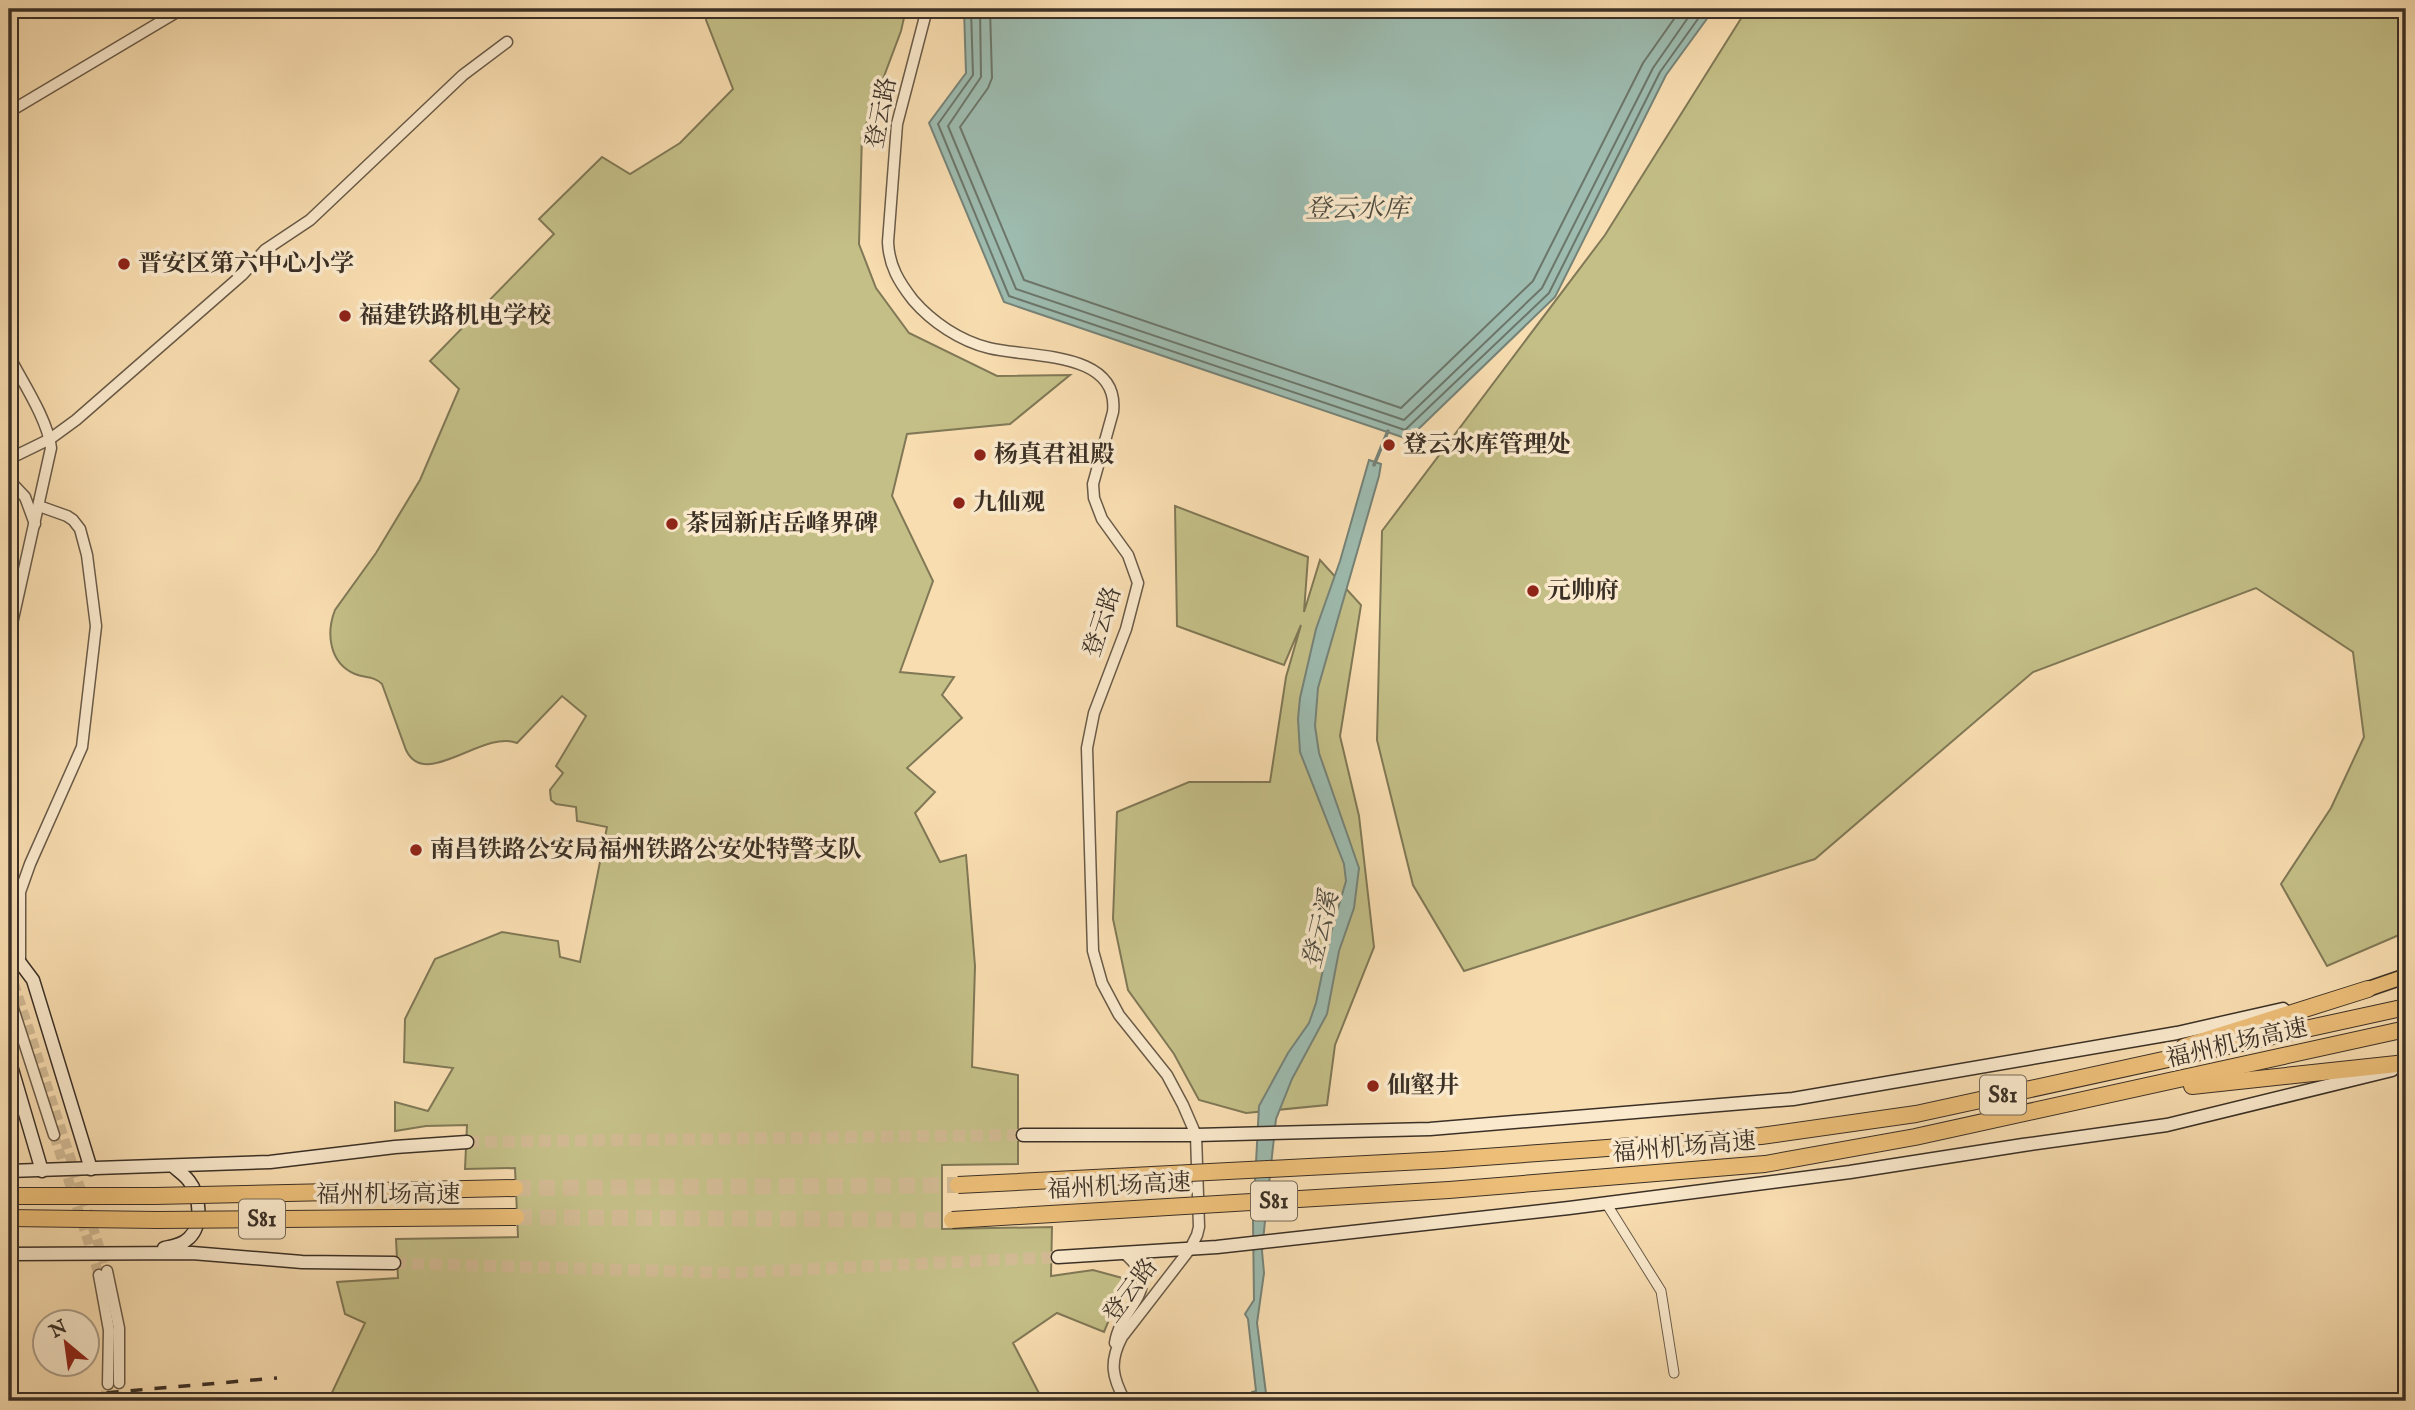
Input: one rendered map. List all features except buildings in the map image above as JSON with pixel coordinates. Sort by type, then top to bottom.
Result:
[{"type":"highway","points":[[2110,1071],[2406,978]]},
{"type":"highway","name":"福州机场高速","points":[[958,1185],[1443,1160],[1761,1136],[1916,1115],[2406,1007]]},
{"type":"highway","name":"福州机场高速","points":[[952,1220],[1449,1190],[1765,1164],[1915,1137],[2406,1029]]},
{"type":"highway","points":[[2117,1094],[2406,1065]]},
{"type":"highway","name":"福州机场高速","points":[[9,1196],[155,1196],[515,1188]]},
{"type":"highway","name":"福州机场高速","points":[[9,1218],[170,1220],[516,1217]]},
{"type":"main road","points":[[9,948],[33,980],[91,1169]]},
{"type":"main road","points":[[1023,1135],[1196,1135],[1430,1129],[1793,1099],[2177,1033],[2368,989]]},
{"type":"main road","points":[[9,1059],[41,1171]]},
{"type":"main road","points":[[1058,1257],[1217,1247],[1569,1208],[1850,1172],[2167,1125],[2406,1065]]},
{"type":"main road","points":[[9,1171],[270,1162],[395,1147],[467,1142]]},
{"type":"main road","points":[[143,1252],[180,1244],[191,1237],[197,1226],[194,1189],[189,1180],[173,1166]]},
{"type":"main road","points":[[9,1254],[192,1253],[302,1262],[394,1263]]},
{"type":"street","points":[[9,112],[182,9]]},
{"type":"street","name":"登云路","points":[[927,9],[896,135],[888,242],[889,258],[900,282],[919,306],[949,331],[989,348],[1084,365],[1101,376],[1111,392],[1113,412],[1093,484],[1094,498],[1102,519],[1128,555],[1138,583],[1126,629],[1094,713],[1087,748],[1093,951],[1102,983],[1119,1015],[1167,1075],[1196,1135],[1199,1227],[1190,1249],[1122,1337],[1114,1353],[1114,1375],[1125,1401]]},
{"type":"street","points":[[9,459],[50,439],[76,420],[185,327],[265,250],[310,220],[463,75],[506,42]]},
{"type":"street","points":[[9,356],[50,439],[39,506],[9,637]]},
{"type":"street","points":[[9,480],[25,497],[35,524]]},
{"type":"street","points":[[20,962],[20,892],[79,756],[84,736],[96,626],[87,555],[80,529],[66,516],[39,506]]},
{"type":"street","points":[[9,996],[54,1135]]},
{"type":"street","points":[[1606,1203],[1661,1291],[1674,1373]]},
{"type":"street","name":"登云路","points":[[1116,1337],[1129,1316],[1166,1271],[1190,1249]]},
{"type":"street","points":[[1114,1353],[1121,1324],[1138,1296],[1143,1281],[1139,1267],[1125,1254]]},
{"type":"street","points":[[103,1273],[113,1383]]},
{"type":"shaded area","points":[[708,9],[906,9],[901,31],[862,135],[859,244],[876,288],[909,333],[997,376],[1070,375],[1010,424],[907,434],[892,496],[933,581],[900,672],[954,677],[942,695],[962,718],[907,768],[935,792],[915,813],[940,862],[966,855],[975,966],[972,1067],[1018,1075],[1018,1164],[942,1165],[942,1229],[1052,1227],[1051,1276],[1093,1270],[1126,1279],[1104,1332],[1057,1313],[1013,1343],[1043,1401],[328,1401],[365,1323],[345,1314],[337,1282],[398,1278],[396,1239],[518,1237],[515,1168],[465,1169],[467,1125],[426,1126],[395,1131],[395,1102],[428,1111],[453,1068],[404,1062],[405,1019],[435,959],[502,932],[558,941],[560,957],[580,962],[607,827],[577,821],[576,807],[556,804],[551,800],[550,790],[563,773],[556,766],[586,716],[562,696],[517,743],[503,741],[488,744],[441,762],[427,764],[415,761],[406,750],[382,684],[346,669],[335,655],[331,637],[332,619],[335,610],[376,553],[420,480],[459,389],[430,361],[554,234],[539,219],[602,157],[630,174],[680,143],[733,89],[706,20]]},
{"type":"shaded area","points":[[1747,9],[2406,9],[2406,932],[2327,966],[2281,884],[2331,808],[2364,737],[2353,652],[2256,588],[2033,672],[1815,859],[1464,971],[1413,885],[1377,740],[1382,531],[1605,235]]},
{"type":"shaded area","points":[[1175,506],[1308,557],[1304,612],[1320,560],[1361,605],[1340,736],[1359,816],[1374,947],[1335,1045],[1327,1105],[1246,1113],[1199,1100],[1174,1054],[1128,990],[1113,919],[1117,812],[1189,782],[1270,782],[1286,677],[1301,625],[1284,665],[1177,626]]},
{"type":"water","name":"登云水库","points":[[964,9],[1714,9],[1666,75],[1555,297],[1408,439],[1004,302],[929,123],[966,73]]},
{"type":"water","points":[[1369,460],[1381,464],[1379,476],[1318,688],[1315,726],[1319,753],[1359,868],[1354,908],[1339,951],[1327,1014],[1292,1079],[1276,1119],[1262,1251],[1264,1273],[1257,1323],[1267,1401],[1252,1401],[1252,1392],[1256,1391],[1248,1319],[1245,1314],[1254,1300],[1253,1220],[1259,1106],[1288,1053],[1309,1023],[1346,881],[1344,864],[1300,752],[1300,698],[1316,629],[1340,561]]},
{"type":"waterway","name":"登云溪","points":[[1374,465],[1388,431]]},
{"type":"tunnel","points":[[9,968],[107,1271]]},
{"type":"tunnel","points":[[54,1135],[99,1275]]},
{"type":"tunnel","points":[[467,1142],[1023,1135]]},
{"type":"tunnel","points":[[515,1188],[958,1185]]},
{"type":"tunnel","points":[[516,1217],[952,1220]]},
{"type":"tunnel","points":[[394,1263],[729,1273],[1058,1257]]},
{"type":"tunnel","points":[[116,1401],[119,1383]]},
{"type":"tunnel","points":[[104,1401],[108,1384]]},
{"type":"railway","points":[[11,1401],[277,1378]]},
{"type":"place","name":"晋安区第六中心小学","points":[[124,264]]},
{"type":"place","name":"福建铁路机电学校","points":[[345,316]]},
{"type":"place","name":"登云水库管理处","points":[[1389,445]]},
{"type":"place","name":"杨真君祖殿","points":[[980,455]]},
{"type":"place","name":"九仙观","points":[[959,503]]},
{"type":"place","name":"茶园新店岳峰界碑","points":[[672,524]]},
{"type":"place","name":"元帅府","points":[[1533,591]]},
{"type":"place","name":"南昌铁路公安局福州铁路公安处特警支队","points":[[416,850]]},
{"type":"place","name":"仙壑井","points":[[1373,1086]]}]
